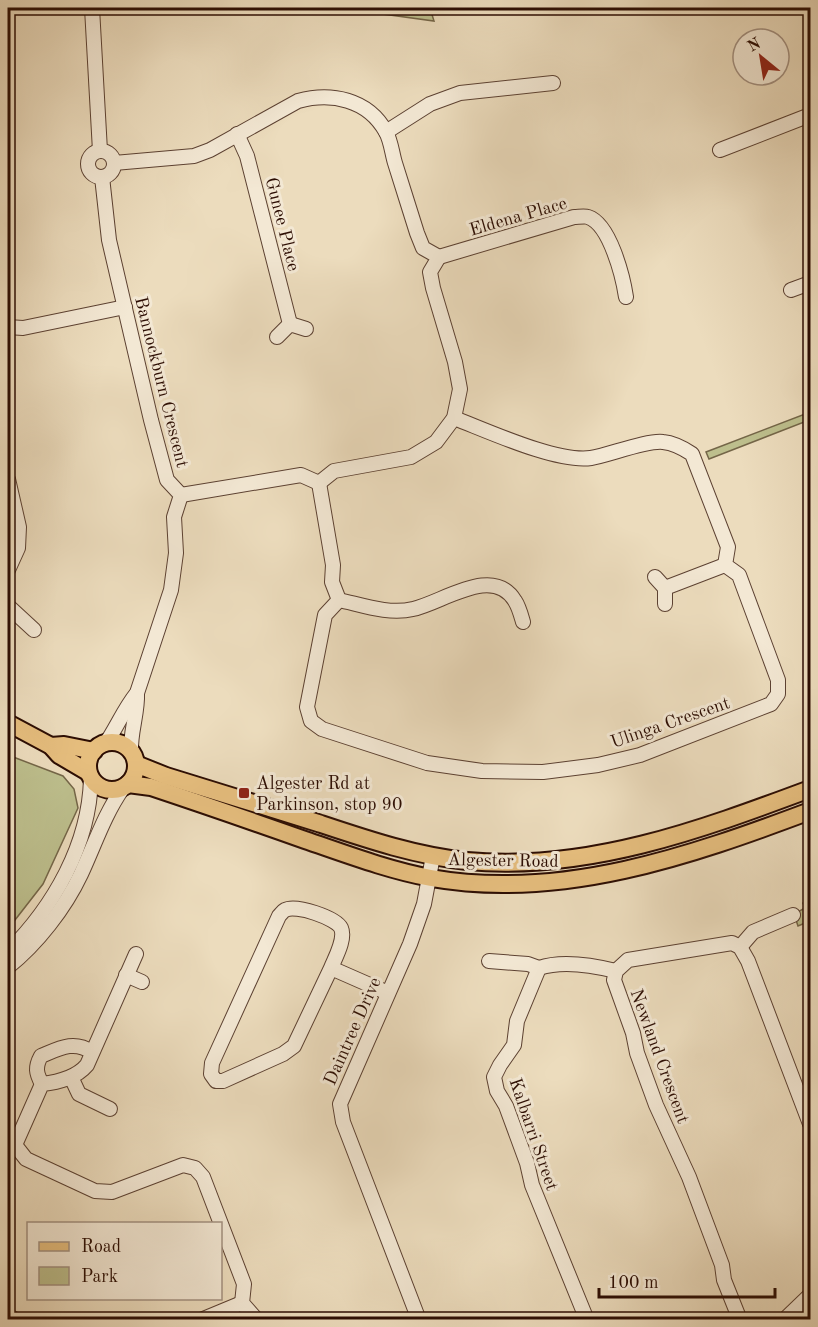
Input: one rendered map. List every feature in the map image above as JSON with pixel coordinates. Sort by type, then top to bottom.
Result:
[{"type":"main road","points":[[8,723],[51,746],[59,755],[90,775],[102,789],[117,790],[126,786],[135,771],[133,758],[120,744],[100,747],[51,746]]},
{"type":"main road","points":[[90,775],[90,757],[100,747]]},
{"type":"main road","name":"Algester Road","points":[[133,758],[166,776],[372,840],[433,856],[501,863],[578,859],[619,851],[717,822],[810,789]]},
{"type":"main road","name":"Algester Road","points":[[126,786],[151,787],[353,857],[429,878],[487,883],[534,883],[596,877],[737,839],[810,811]]},
{"type":"street","points":[[92,8],[100,152]]},
{"type":"street","points":[[386,132],[430,104],[460,93],[553,83]]},
{"type":"street","points":[[114,163],[194,156],[210,150],[298,101],[314,97],[332,96],[354,103],[365,110],[386,132],[423,248],[439,257],[430,272],[455,362],[460,389],[454,418],[436,442],[411,457],[334,471],[319,483]]},
{"type":"street","points":[[720,150],[810,115]]},
{"type":"street","name":"Gunee Place","points":[[237,134],[248,156],[290,324]]},
{"type":"street","points":[[100,152],[111,156],[114,163],[111,173],[102,177],[93,175],[88,163],[92,155],[100,152]]},
{"type":"street","name":"Bannockburn Crescent","points":[[102,177],[109,240],[165,473],[181,495],[174,517],[176,553],[171,590],[137,693],[137,710],[131,740],[133,758]]},
{"type":"street","name":"Eldena Place","points":[[439,257],[574,217],[588,217],[597,223],[607,237],[622,272],[626,297]]},
{"type":"street","points":[[791,290],[810,283]]},
{"type":"street","points":[[8,327],[23,328],[125,307]]},
{"type":"street","points":[[276,337],[290,324],[306,329]]},
{"type":"street","points":[[454,418],[554,455],[576,459],[591,458],[661,441],[679,446],[692,454],[728,547],[724,565],[660,582],[665,604]]},
{"type":"street","points":[[181,495],[301,475],[319,483]]},
{"type":"street","points":[[8,478],[19,527],[18,548],[8,570]]},
{"type":"street","points":[[319,483],[333,565],[332,582],[339,600],[392,611],[412,609],[469,588],[489,584],[504,589],[515,600],[524,622]]},
{"type":"street","name":"Ulinga Crescent","points":[[339,600],[326,615],[308,707],[311,721],[322,729],[427,763],[482,771],[543,772],[598,765],[640,755],[771,704],[778,694],[778,680],[739,575],[724,565]]},
{"type":"street","points":[[8,606],[34,630]]},
{"type":"street","name":"Bannockburn Crescent","points":[[100,747],[116,729],[126,707],[137,693]]},
{"type":"street","points":[[8,952],[42,913],[64,878],[85,826],[90,803],[90,775]]},
{"type":"street","points":[[8,968],[32,945],[66,900],[80,876],[108,809],[126,786]]},
{"type":"street","name":"Daintree Drive","points":[[419,1320],[344,1122],[340,1104],[410,944],[424,904],[433,856]]},
{"type":"street","points":[[304,909],[336,922],[341,928],[343,936],[331,968],[294,1046],[283,1054],[223,1081],[216,1081],[211,1074],[212,1064],[279,916],[284,910],[304,909]]},
{"type":"street","points":[[793,915],[753,932],[741,947],[810,1124]]},
{"type":"street","name":"Newland Crescent","points":[[740,1320],[724,1280],[722,1264],[689,1177],[656,1104],[637,1053],[633,1033],[614,980],[615,971],[628,960],[732,943],[741,947]]},
{"type":"street","points":[[42,1084],[71,1077],[80,1073],[87,1065],[136,954]]},
{"type":"street","points":[[489,961],[528,964],[539,968],[552,964],[600,967],[615,971]]},
{"type":"street","points":[[331,968],[388,993]]},
{"type":"street","name":"Kalbarri Street","points":[[539,968],[517,1021],[514,1046],[494,1077],[497,1091],[506,1106],[527,1163],[532,1185],[587,1320]]},
{"type":"street","points":[[126,975],[142,982]]},
{"type":"street","points":[[42,1084],[36,1065],[41,1056],[69,1045],[82,1046],[92,1052]]},
{"type":"street","points":[[71,1077],[79,1094],[110,1109]]},
{"type":"street","points":[[42,1084],[11,1145],[26,1159],[95,1191],[112,1192],[183,1165],[195,1168],[203,1177],[220,1222]]},
{"type":"street","points":[[222,1227],[244,1284],[242,1303],[257,1320]]},
{"type":"street","points":[[784,1320],[810,1295]]},
{"type":"street","points":[[201,1320],[242,1303]]},
{"type":"street","points":[[8,1316],[16,1320]]},
{"type":"green space","points":[[8,8],[11,8],[14,49],[8,53]]},
{"type":"green space","points":[[295,8],[430,8],[434,21],[346,9],[299,12]]},
{"type":"green space","points":[[805,414],[810,416],[810,424],[804,422],[709,459],[706,452]]},
{"type":"green space","points":[[8,755],[63,776],[74,789],[78,808],[43,884],[8,929]]},
{"type":"green space","points":[[809,900],[810,921],[798,926],[794,914],[805,908],[803,903]]},
{"type":"place","name":"Algester Rd at Parkinson, stop 90","points":[[244,793]]}]
